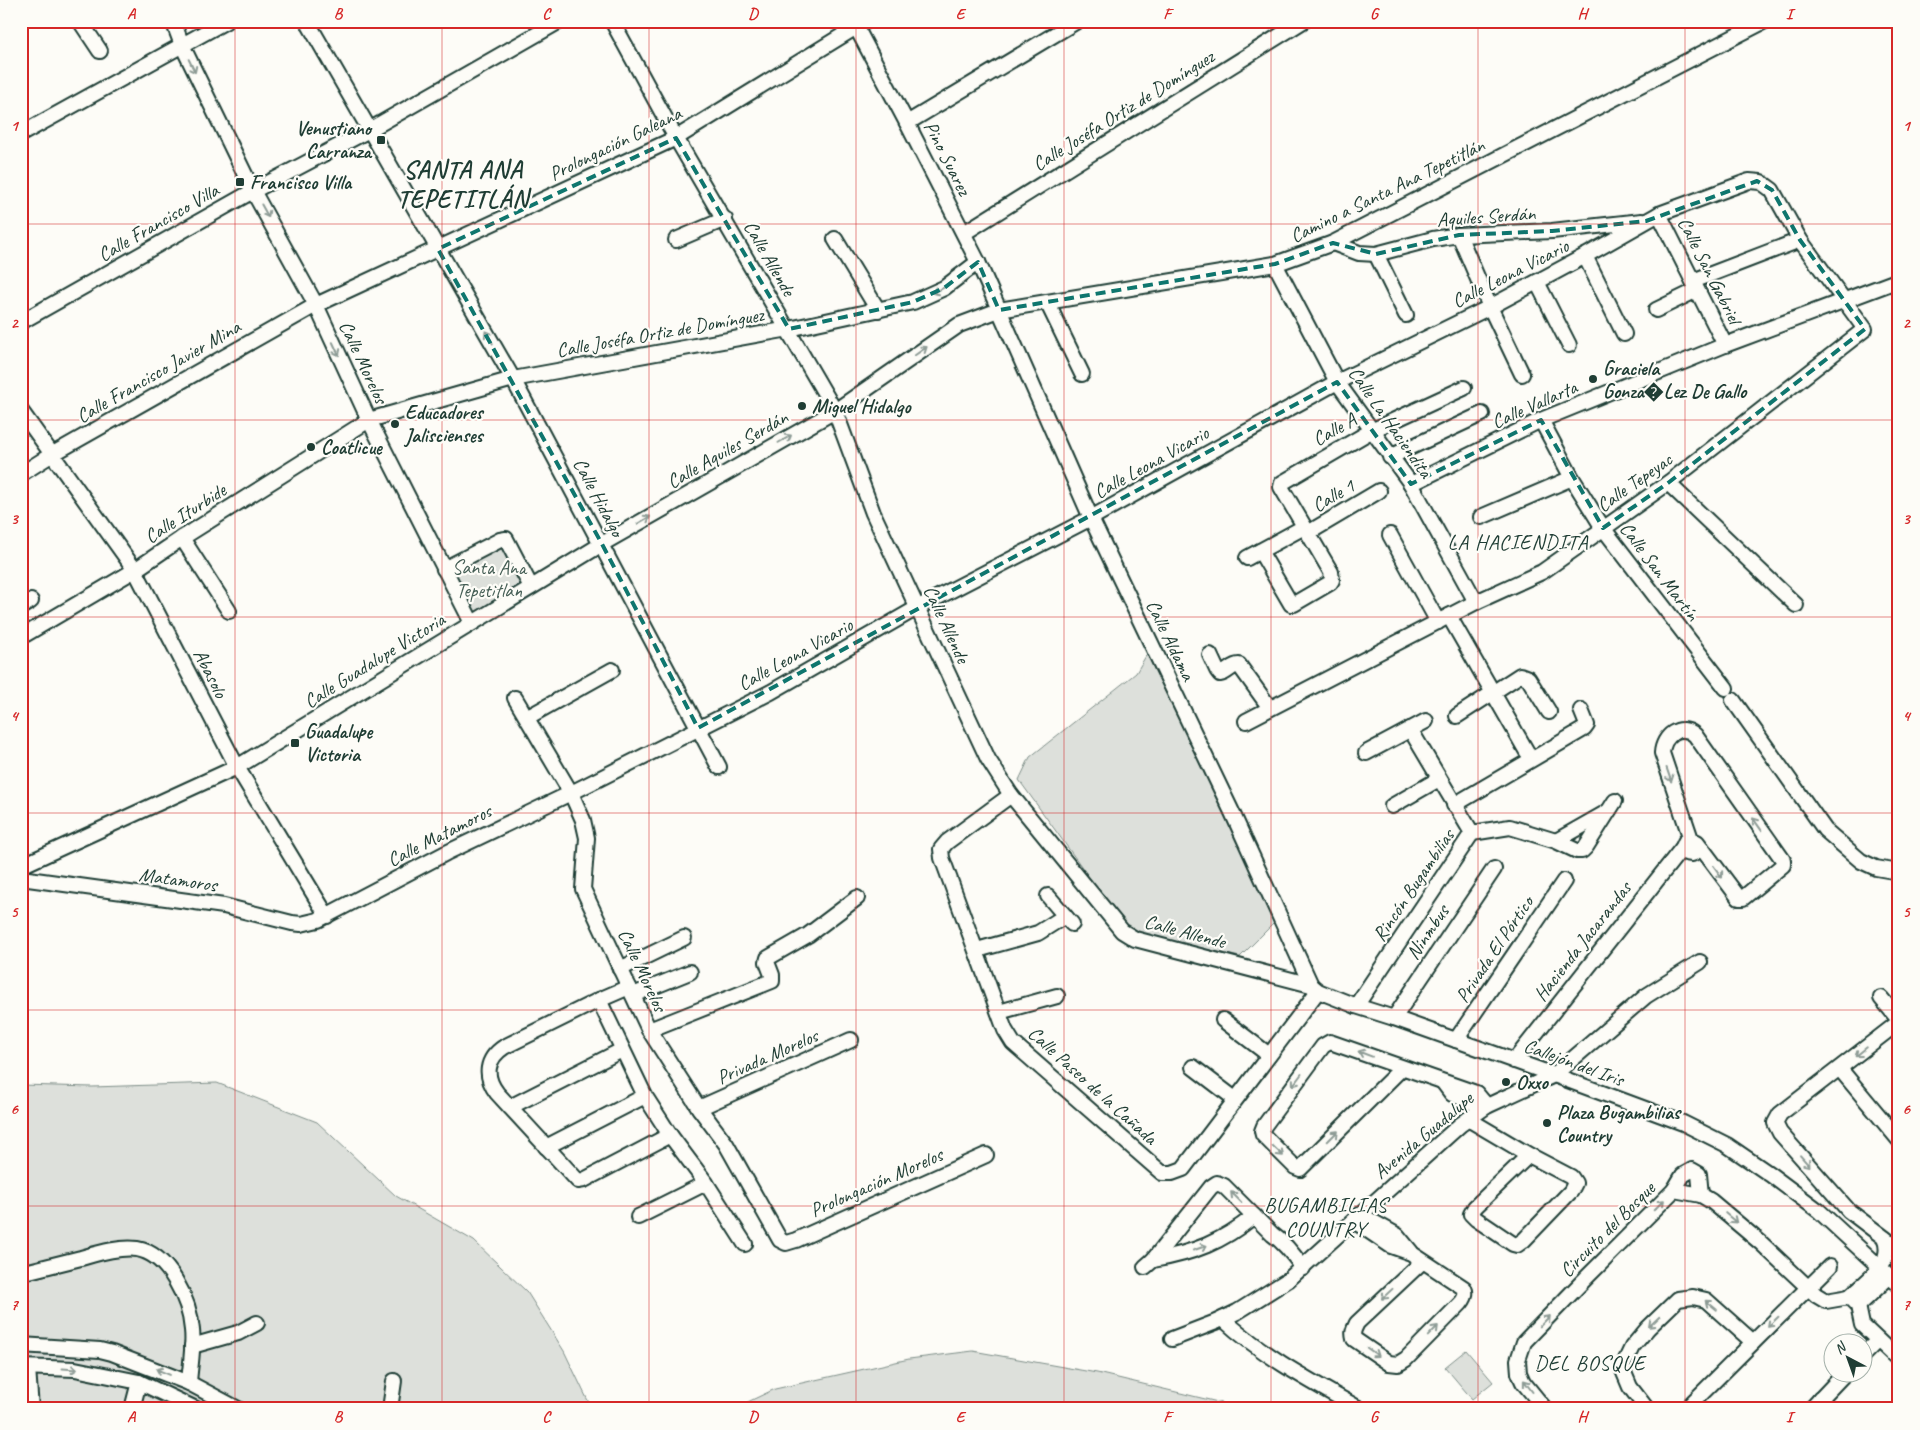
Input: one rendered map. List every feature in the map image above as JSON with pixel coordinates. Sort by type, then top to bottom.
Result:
[{"type":"street","points":[[80,21],[100,52]]},
{"type":"street","name":"Calle Morelos","points":[[173,21],[182,46],[253,191],[316,305],[369,420],[472,623]]},
{"type":"street","points":[[21,134],[226,21]]},
{"type":"street","name":"Calle Hidalgo","points":[[307,21],[513,379],[719,767]]},
{"type":"street","name":"Calle Francisco Villa","points":[[21,322],[253,191],[370,130],[560,21]]},
{"type":"street","name":"Calle Allende","points":[[612,21],[676,138],[725,219],[835,411],[873,513],[988,760],[1012,795],[1127,936],[1314,988]]},
{"type":"street","points":[[907,123],[1076,21]]},
{"type":"street","name":"Calle Joséfa Ortiz de Domínguez","points":[[964,233],[1303,21]]},
{"type":"street","name":"Camino a Santa Ana Tepetitlán","points":[[999,310],[1275,264],[1333,243],[1765,21]]},
{"type":"street","name":"Prolongación Galeana","points":[[316,305],[676,138],[858,23]]},
{"type":"street","name":"Pino Suarez","points":[[858,23],[964,233],[999,310]]},
{"type":"street","name":"Calle Leona Vicario","points":[[570,793],[771,692],[917,608],[1091,518],[1337,382],[1490,307],[1659,214],[1749,181],[1757,181],[1766,184],[1772,190],[1800,240]]},
{"type":"street","name":"Calle San Gabriel","points":[[1659,214],[1725,345]]},
{"type":"street","points":[[676,240],[725,219]]},
{"type":"street","name":"Aquiles Serdán","points":[[1333,243],[1359,252],[1376,254],[1433,239],[1459,235],[1552,231],[1600,224],[1646,221]]},
{"type":"street","points":[[1459,235],[1522,374]]},
{"type":"street","points":[[835,239],[878,310]]},
{"type":"street","points":[[1656,310],[1695,285],[1800,240],[1843,300]]},
{"type":"street","points":[[1376,254],[1406,316]]},
{"type":"street","points":[[1585,256],[1624,334]]},
{"type":"street","name":"Calle Joséfa Ortiz de Domínguez","points":[[369,420],[513,379],[789,329],[913,302],[944,288],[978,262]]},
{"type":"street","name":"Calle La Haciendita","points":[[1275,264],[1337,382],[1411,484],[1476,602]]},
{"type":"street","points":[[1537,282],[1569,344]]},
{"type":"street","name":"Calle Vallarta","points":[[1411,484],[1541,420],[1725,345],[1843,300],[1897,284]]},
{"type":"street","name":"Calle Tepeyac","points":[[1246,721],[1476,602],[1542,572],[1668,484],[1865,329],[1843,300]]},
{"type":"street","points":[[1048,302],[1082,374]]},
{"type":"street","name":"Calle Francisco Javier Mina","points":[[21,474],[51,455],[316,305]]},
{"type":"street","name":"Calle Aquiles Serdán","points":[[602,544],[835,411],[959,325],[999,310]]},
{"type":"street","name":"Calle Aldama","points":[[999,310],[1091,518],[1314,988]]},
{"type":"street","name":"Calle A","points":[[1306,530],[1281,485],[1283,481],[1371,431],[1464,388]]},
{"type":"street","name":"Abasolo","points":[[21,411],[135,570],[237,767],[327,916]]},
{"type":"street","points":[[1390,457],[1482,414]]},
{"type":"street","name":"Calle Iturbide","points":[[21,637],[135,570],[182,538],[369,420]]},
{"type":"street","name":"Calle San Martín","points":[[1541,420],[1572,478],[1603,528],[1729,694],[1825,830],[1861,861],[1884,871],[1899,872]]},
{"type":"street","points":[[1482,516],[1572,478]]},
{"type":"street","points":[[1668,484],[1796,605]]},
{"type":"street","name":"Calle 1","points":[[1247,558],[1306,530],[1379,491]]},
{"type":"street","points":[[1260,551],[1291,604],[1294,604],[1327,585],[1332,580],[1331,572],[1306,530]]},
{"type":"street","points":[[1390,535],[1527,752]]},
{"type":"street","points":[[182,538],[229,611]]},
{"type":"street","points":[[444,569],[500,540],[506,539],[532,587]]},
{"type":"street","name":"Calle Guadalupe Victoria","points":[[237,767],[602,544]]},
{"type":"street","points":[[1210,655],[1216,670],[1220,674],[1234,665],[1239,665],[1270,708]]},
{"type":"street","points":[[528,717],[612,670]]},
{"type":"street","points":[[1457,716],[1518,676],[1523,675],[1528,678],[1548,712]]},
{"type":"street","name":"Calle Morelos","points":[[515,698],[528,717],[583,820],[586,834],[583,889],[649,1030],[699,1108],[726,1144],[777,1237],[783,1243]]},
{"type":"street","points":[[1454,805],[1584,729],[1587,722],[1582,710]]},
{"type":"street","points":[[1366,753],[1426,721]]},
{"type":"street","points":[[1410,729],[1472,833]]},
{"type":"street","points":[[1680,730],[1691,732],[1695,735],[1783,860],[1783,865],[1742,898],[1738,898],[1691,846],[1662,753],[1664,742],[1673,731],[1680,730]]},
{"type":"street","points":[[21,866],[237,767]]},
{"type":"street","points":[[1392,806],[1440,779]]},
{"type":"street","name":"Calle Matamoros","points":[[327,916],[446,853],[570,793]]},
{"type":"street","name":"Calle Paseo de la Cañada","points":[[1012,795],[946,842],[941,849],[942,858],[1005,1030],[1013,1043],[1162,1173],[1172,1173],[1183,1169],[1269,1055],[1314,988]]},
{"type":"street","name":"Rincón Bugambilias","points":[[1356,1006],[1472,833],[1510,827],[1556,841],[1577,851],[1582,851],[1611,806],[1556,841]]},
{"type":"street","name":"Hacienda Jacarandas","points":[[1517,1062],[1691,846]]},
{"type":"street","name":"Ninmbus","points":[[1394,1018],[1494,869]]},
{"type":"street","name":"Matamoros","points":[[21,878],[224,906],[292,923],[310,923],[327,916]]},
{"type":"street","name":"Privada El Pórtico","points":[[1456,1040],[1564,881]]},
{"type":"street","points":[[977,950],[1038,933],[1069,920],[1048,896]]},
{"type":"street","points":[[649,1030],[772,981],[772,975],[767,962],[768,958],[808,935],[857,898]]},
{"type":"street","points":[[620,969],[684,938]]},
{"type":"street","name":"Avenida Guadalupe","points":[[1172,1339],[1224,1319],[1271,1292],[1301,1269],[1464,1122],[1484,1108],[1554,1075],[1646,996],[1700,962]]},
{"type":"street","points":[[670,1135],[581,1181],[573,1177],[491,1085],[488,1078],[488,1070],[490,1061],[495,1053],[599,1000],[690,972]]},
{"type":"street","name":"Callejón del Iris","points":[[1314,988],[1356,1006],[1554,1075],[1683,1123],[1727,1145],[1819,1211],[1889,1276]]},
{"type":"street","points":[[999,1012],[1057,996]]},
{"type":"street","points":[[1881,998],[1899,1021],[1780,1114],[1775,1123],[1780,1133],[1849,1212],[1899,1249]]},
{"type":"street","points":[[599,1000],[645,1096],[670,1135],[706,1183],[745,1244]]},
{"type":"street","points":[[1223,1020],[1269,1055]]},
{"type":"street","name":"Privada Morelos","points":[[699,1108],[851,1040]]},
{"type":"street","points":[[1402,1068],[1300,1169],[1295,1167],[1263,1135],[1264,1126],[1327,1042],[1333,1042],[1442,1082],[1452,1094],[1484,1108]]},
{"type":"street","points":[[510,1107],[622,1050]]},
{"type":"street","points":[[1193,1067],[1235,1099]]},
{"type":"street","points":[[1840,1069],[1899,1140]]},
{"type":"street","points":[[546,1147],[645,1096]]},
{"type":"street","points":[[1464,1122],[1525,1158],[1571,1177],[1575,1184],[1571,1191],[1517,1245],[1509,1243],[1471,1214],[1475,1207],[1525,1158]]},
{"type":"street","name":"Prolongación Morelos","points":[[783,1243],[796,1240],[986,1155]]},
{"type":"street","points":[[1674,1190],[1682,1174],[1692,1170],[1699,1174],[1701,1195]]},
{"type":"street","points":[[638,1217],[706,1183]]},
{"type":"street","points":[[1254,1216],[1235,1232],[1211,1245],[1149,1264],[1215,1184],[1224,1186],[1254,1216],[1272,1234],[1293,1252],[1301,1269]]},
{"type":"street","name":"Circuito del Bosque","points":[[1545,1409],[1523,1382],[1520,1373],[1518,1360],[1524,1342],[1674,1190],[1701,1195],[1711,1201],[1761,1243],[1816,1295],[1826,1301],[1854,1301]]},
{"type":"street","points":[[1358,1218],[1391,1246],[1417,1257],[1464,1288],[1466,1296],[1406,1359],[1398,1364],[1389,1363],[1354,1339],[1352,1334],[1357,1323],[1417,1257]]},
{"type":"street","points":[[1884,1238],[1887,1246],[1884,1263],[1889,1276]]},
{"type":"street","points":[[21,1273],[116,1249],[138,1249],[150,1253],[158,1259],[172,1276],[184,1297],[191,1321],[192,1346],[189,1383]]},
{"type":"street","points":[[1899,1258],[1889,1276],[1854,1301],[1862,1325],[1899,1360]]},
{"type":"street","points":[[1686,1409],[1830,1266]]},
{"type":"street","points":[[1647,1409],[1630,1387],[1622,1368],[1632,1347],[1648,1328],[1678,1299],[1693,1297],[1706,1300],[1753,1342]]},
{"type":"street","points":[[1224,1319],[1239,1334],[1267,1354],[1360,1409]]},
{"type":"street","points":[[192,1346],[238,1333],[257,1323]]},
{"type":"street","points":[[1872,1346],[1877,1341]]},
{"type":"street","points":[[21,1345],[100,1350],[189,1383],[238,1409]]},
{"type":"street","points":[[31,1409],[24,1367],[74,1368],[139,1382],[196,1409]]},
{"type":"street","points":[[390,1409],[394,1381]]},
{"type":"street","points":[[132,1409],[139,1382]]},
{"type":"street","points":[[1820,1406],[1838,1382]]},
{"type":"highlighted area","points":[[676,138],[789,329],[913,302],[944,288],[978,262],[999,310],[1275,264],[1333,243],[1376,254],[1459,235],[1552,231],[1646,221],[1757,181],[1772,190],[1800,240],[1865,329],[1668,483],[1603,528],[1541,420],[1411,484],[1337,382],[698,728],[602,544],[438,249]]},
{"type":"green space","name":"Santa Ana Tepetitlan","points":[[505,542],[528,585],[475,616],[450,572]]},
{"type":"green space","points":[[1147,654],[1276,921],[1240,957],[1128,931],[1019,780],[1030,757],[1136,673]]},
{"type":"green space","points":[[217,1083],[317,1122],[396,1196],[474,1241],[527,1292],[564,1351],[592,1409],[21,1409],[21,1085],[92,1087]]},
{"type":"green space","points":[[1466,1350],[1493,1382],[1472,1399],[1445,1367]]},
{"type":"green space","points":[[973,1351],[1097,1373],[1247,1409],[733,1409],[775,1389],[909,1359]]},
{"type":"place","name":"Venustiano Carranza","points":[[381,140]]},
{"type":"place","name":"Francisco Villa","points":[[240,182]]},
{"type":"place","name":"Graciela Gonza�Lez De Gallo","points":[[1593,379]]},
{"type":"place","name":"Miguel Hidalgo","points":[[802,406]]},
{"type":"place","name":"Educadores Jaliscienses","points":[[395,424]]},
{"type":"place","name":"Coatlicue","points":[[311,447]]},
{"type":"place","name":"Guadalupe Victoria","points":[[295,743]]},
{"type":"place","name":"Oxxo","points":[[1506,1082]]},
{"type":"place","name":"Plaza Bugambilias Country","points":[[1547,1123]]},
{"type":"district","name":"SANTA ANA TEPETITLÁN","points":[[463,184]]},
{"type":"district","name":"LA HACIENDITA","points":[[1518,542]]},
{"type":"district","name":"BUGAMBILIAS COUNTRY","points":[[1326,1217]]},
{"type":"district","name":"DEL BOSQUE","points":[[1590,1363]]}]
